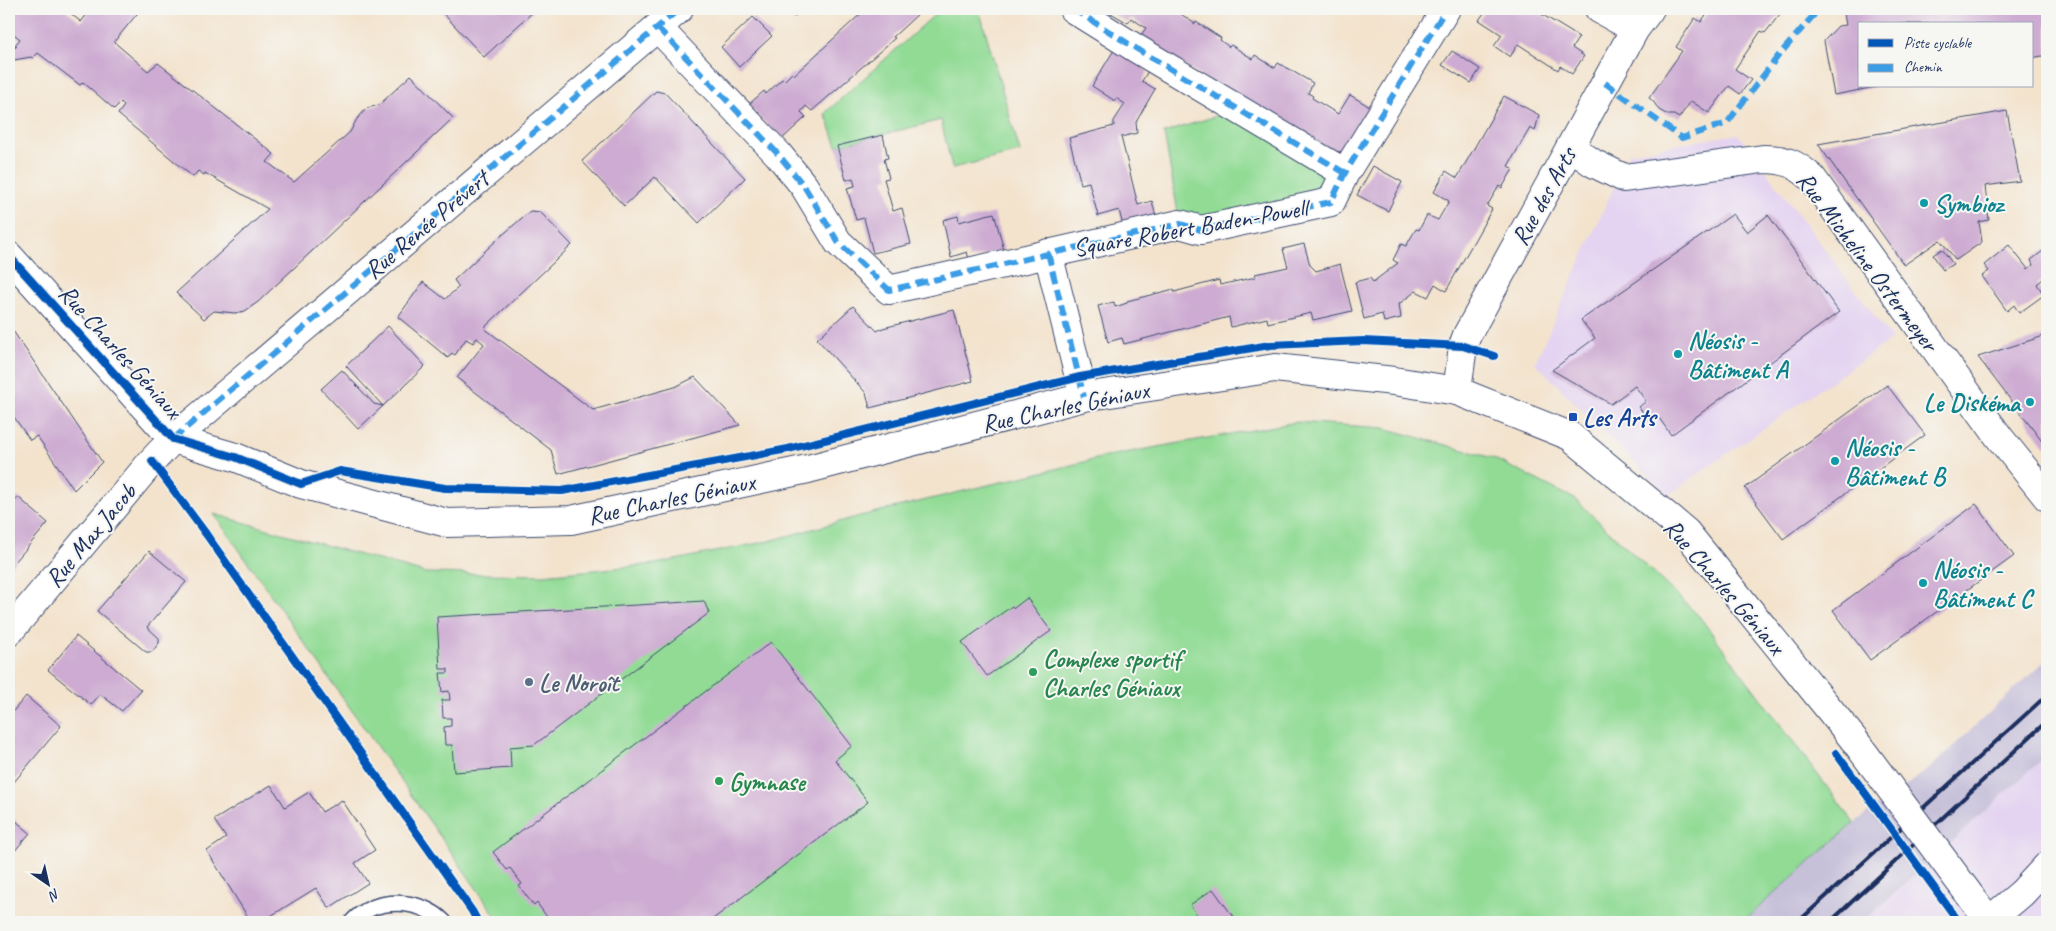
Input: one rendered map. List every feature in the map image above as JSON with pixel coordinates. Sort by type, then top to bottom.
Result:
[{"type":"street","name":"Rue Renée Prévert","points":[[173,439],[679,9]]},
{"type":"street","name":"Square Robert Baden-Powell","points":[[1073,9],[1345,174]]},
{"type":"street","name":"Square Robert Baden-Powell","points":[[658,28],[778,154],[804,186],[838,242],[889,290],[1180,224],[1201,230],[1331,202],[1345,174],[1446,9]]},
{"type":"street","points":[[1599,9],[1642,19]]},
{"type":"street","name":"Rue des Arts","points":[[1457,391],[1463,346],[1467,335],[1642,19]]},
{"type":"street","name":"Rue Micheline Ostermeyer","points":[[1570,147],[1593,163],[1624,178],[1763,158],[1780,159],[1799,166],[1812,178],[1999,437],[2047,497]]},
{"type":"street","name":"Square Robert Baden-Powell","points":[[1048,253],[1084,397]]},
{"type":"street","name":"Rue Charles Géniaux","points":[[9,256],[173,439],[235,457],[301,484],[447,522],[571,520],[840,461],[1084,397],[1275,368],[1394,381],[1457,391],[1570,436],[1686,532],[1854,741],[1985,915]]},
{"type":"street","name":"Rue Max Jacob","points":[[9,632],[152,461],[173,439]]},
{"type":"street","points":[[1985,915],[2022,893],[2047,866]]},
{"type":"lane","points":[[352,922],[355,918],[375,907],[398,903],[419,906],[438,916],[444,922]]},
{"type":"shaded area","points":[[1738,134],[1892,339],[1668,495],[1535,363],[1629,153]]},
{"type":"shaded area","points":[[2047,659],[2047,755],[1863,922],[1742,922],[1854,823],[1929,769]]},
{"type":"shaded area","points":[[2047,755],[2047,922],[1863,922]]},
{"type":"green space","points":[[941,9],[979,9],[1020,152],[952,168],[941,120],[837,146],[825,113]]},
{"type":"green space","points":[[1237,109],[1345,173],[1331,202],[1180,224],[1164,133]]},
{"type":"green space","name":"Complexe sportif Charles Géniaux","points":[[1297,422],[1384,428],[1493,458],[1575,499],[1699,616],[1854,823],[1742,922],[500,922],[214,514],[425,573],[543,575],[655,564],[769,541],[860,516],[1113,455]]},
{"type":"building","points":[[9,9],[65,9],[81,22],[91,9],[141,9],[114,42],[148,71],[158,63],[171,73],[274,154],[267,162],[294,182],[350,132],[357,119],[367,108],[379,105],[411,75],[453,118],[258,302],[245,311],[235,313],[214,311],[204,319],[176,293],[268,209],[205,173],[204,175],[198,171],[193,177],[118,114],[124,106],[121,102],[114,109],[83,82],[80,85],[38,53],[33,58],[14,60],[9,56],[9,53],[17,46],[15,45],[20,39],[9,30]]},
{"type":"building","points":[[439,9],[536,9],[484,57]]},
{"type":"building","points":[[786,9],[803,9],[794,17]]},
{"type":"building","points":[[866,9],[916,9],[919,13],[893,37],[895,38],[812,111],[806,106],[801,112],[806,117],[781,140],[748,105],[764,91],[766,94],[782,79],[784,81],[792,73],[794,75]]},
{"type":"building","points":[[1104,9],[1174,9],[1195,24],[1196,22],[1221,38],[1220,40],[1229,47],[1231,45],[1253,59],[1255,55],[1275,68],[1278,63],[1313,83],[1308,93],[1313,96],[1312,98],[1338,114],[1350,95],[1372,108],[1347,151],[1326,153],[1139,38],[1146,28],[1131,18],[1128,23]]},
{"type":"building","points":[[1487,9],[1533,9],[1579,37],[1572,48],[1584,56],[1572,74],[1560,66],[1558,70],[1518,44],[1510,57],[1494,46],[1502,35],[1479,20]]},
{"type":"building","points":[[1710,9],[1784,9],[1765,33],[1761,31],[1735,69],[1751,80],[1740,94],[1729,86],[1709,113],[1691,101],[1679,118],[1674,115],[1668,115],[1659,110],[1649,98],[1682,51],[1676,47],[1695,18],[1701,22]]},
{"type":"building","points":[[1843,9],[2047,9],[2047,55],[2034,58],[2034,22],[1858,22],[1858,88],[1871,88],[1834,95],[1824,41],[1838,26],[1846,25]]},
{"type":"building","points":[[753,17],[772,36],[739,67],[721,47]]},
{"type":"building","points":[[1114,50],[1148,71],[1142,81],[1155,89],[1136,122],[1137,133],[1121,137],[1138,205],[1152,201],[1156,217],[1123,226],[1119,210],[1098,216],[1089,182],[1081,184],[1069,138],[1114,126],[1114,121],[1125,104],[1116,98],[1115,101],[1092,86]]},
{"type":"building","points":[[1452,51],[1480,69],[1471,83],[1442,65]]},
{"type":"building","points":[[656,91],[665,93],[745,178],[699,223],[655,177],[624,206],[582,161]]},
{"type":"building","points":[[1504,96],[1539,115],[1535,131],[1530,128],[1508,166],[1513,169],[1502,188],[1499,186],[1487,206],[1492,209],[1446,291],[1435,284],[1428,297],[1416,291],[1399,304],[1401,318],[1384,322],[1382,314],[1364,319],[1355,282],[1370,278],[1373,282],[1398,263],[1393,260],[1401,244],[1406,246],[1416,229],[1419,230],[1427,215],[1438,220],[1449,201],[1434,192],[1446,171],[1457,178]]},
{"type":"building","name":"Symbioz","points":[[2007,111],[2020,181],[1985,186],[1989,220],[1979,222],[1982,242],[1956,260],[1940,240],[1904,265],[1818,144]]},
{"type":"building","points":[[883,135],[888,158],[884,159],[889,178],[884,179],[893,211],[902,208],[911,244],[873,253],[864,218],[856,220],[847,188],[855,186],[853,178],[846,180],[837,146]]},
{"type":"building","points":[[1373,166],[1402,182],[1388,211],[1357,195]]},
{"type":"building","points":[[530,211],[540,212],[572,245],[484,328],[593,410],[675,387],[695,377],[740,425],[558,474],[551,450],[457,378],[484,344],[477,338],[473,343],[466,339],[455,355],[452,353],[448,358],[398,317],[423,282],[445,299],[459,287],[454,280]]},
{"type":"building","points":[[994,213],[1004,250],[969,259],[967,252],[951,257],[943,220],[958,216],[959,222]]},
{"type":"building","name":"Néosis - Bâtiment A","points":[[1733,214],[1747,232],[1768,215],[1839,312],[1671,435],[1659,418],[1651,424],[1639,407],[1646,401],[1635,386],[1611,404],[1552,370],[1595,338],[1581,320]]},
{"type":"building","points":[[1304,244],[1310,265],[1316,271],[1340,264],[1352,311],[1313,320],[1311,313],[1268,323],[1267,318],[1231,327],[1229,317],[1124,344],[1122,338],[1108,342],[1098,306],[1114,302],[1115,307],[1127,303],[1127,301],[1174,289],[1174,292],[1219,280],[1220,285],[1256,277],[1255,274],[1288,267],[1283,249]]},
{"type":"building","points":[[2009,245],[2028,269],[2033,265],[2031,260],[2047,248],[2047,285],[2043,279],[2037,284],[2044,295],[2019,313],[2014,305],[2007,311],[1982,276],[1989,271],[1984,265]]},
{"type":"building","points":[[1942,249],[1953,264],[1943,270],[1933,255]]},
{"type":"building","points":[[853,306],[877,331],[954,310],[973,381],[870,408],[866,393],[817,339]]},
{"type":"building","points":[[9,325],[102,462],[74,490],[37,436],[30,440],[9,410]]},
{"type":"building","points":[[388,326],[425,366],[383,406],[346,366]]},
{"type":"building","name":"Le Diskéma","points":[[2047,335],[2047,448],[1978,357]]},
{"type":"building","points":[[342,370],[374,404],[383,406],[358,429],[321,389]]},
{"type":"building","name":"Néosis - Bâtiment B","points":[[1887,385],[1925,435],[1783,539],[1745,488]]},
{"type":"building","points":[[18,497],[48,523],[9,569],[9,509]]},
{"type":"building","name":"Néosis - Bâtiment C","points":[[1976,504],[2014,556],[1870,660],[1833,610]]},
{"type":"building","points":[[149,551],[186,582],[147,627],[159,638],[159,643],[152,652],[146,652],[97,611]]},
{"type":"building","points":[[1027,598],[1051,631],[987,676],[962,642],[1012,606],[1014,608]]},
{"type":"building","name":"Le Noroît","points":[[704,601],[709,613],[534,745],[510,747],[511,768],[454,772],[452,745],[445,745],[444,727],[451,726],[451,718],[443,718],[442,700],[450,700],[449,691],[442,692],[440,673],[448,673],[448,669],[440,669],[437,617]]},
{"type":"building","points":[[76,636],[141,690],[122,711],[100,694],[91,705],[48,670]]},
{"type":"building","name":"Gymnase","points":[[771,642],[852,746],[835,760],[868,802],[709,922],[546,922],[543,919],[547,917],[537,903],[534,906],[519,886],[522,884],[510,868],[507,870],[493,852]]},
{"type":"building","points":[[26,696],[61,726],[9,788],[9,716]]},
{"type":"building","points":[[271,785],[285,807],[309,792],[322,812],[342,800],[375,850],[355,863],[368,883],[329,908],[316,888],[261,922],[251,922],[207,851],[226,838],[214,820]]},
{"type":"building","points":[[9,815],[30,833],[12,854],[9,851]]},
{"type":"building","points":[[1213,889],[1237,922],[1202,922],[1190,905]]},
{"type":"railway","points":[[1798,922],[2047,695]]},
{"type":"railway","points":[[1830,922],[2047,721]]},
{"type":"marked path","points":[[173,439],[679,9]]},
{"type":"marked path","points":[[1073,9],[1345,173]]},
{"type":"marked path","points":[[658,28],[778,154],[804,186],[838,242],[889,290],[1180,224],[1201,230],[1331,202],[1345,173],[1446,9]]},
{"type":"marked path","points":[[1605,83],[1682,138],[1727,123],[1779,55],[1819,9]]},
{"type":"marked path","points":[[1048,253],[1084,397]]},
{"type":"cycle path","points":[[9,256],[173,439],[235,457],[301,484],[340,471],[445,488],[562,491],[788,449],[1080,377],[1270,345],[1363,341],[1463,346],[1494,356]]},
{"type":"cycle path","points":[[152,461],[206,534],[478,922]]},
{"type":"cycle path","points":[[1836,753],[1959,922]]},
{"type":"place","name":"Symbioz","points":[[1924,203]]},
{"type":"place","name":"Néosis - Bâtiment A","points":[[1678,354]]},
{"type":"place","name":"Le Diskéma","points":[[2030,402]]},
{"type":"place","name":"Les Arts","points":[[1573,417]]},
{"type":"place","name":"Néosis - Bâtiment B","points":[[1835,461]]},
{"type":"place","name":"Néosis - Bâtiment C","points":[[1923,583]]},
{"type":"place","name":"Complexe sportif Charles Géniaux","points":[[1033,672]]},
{"type":"place","name":"Le Noroît","points":[[529,682]]},
{"type":"place","name":"Gymnase","points":[[719,781]]}]
